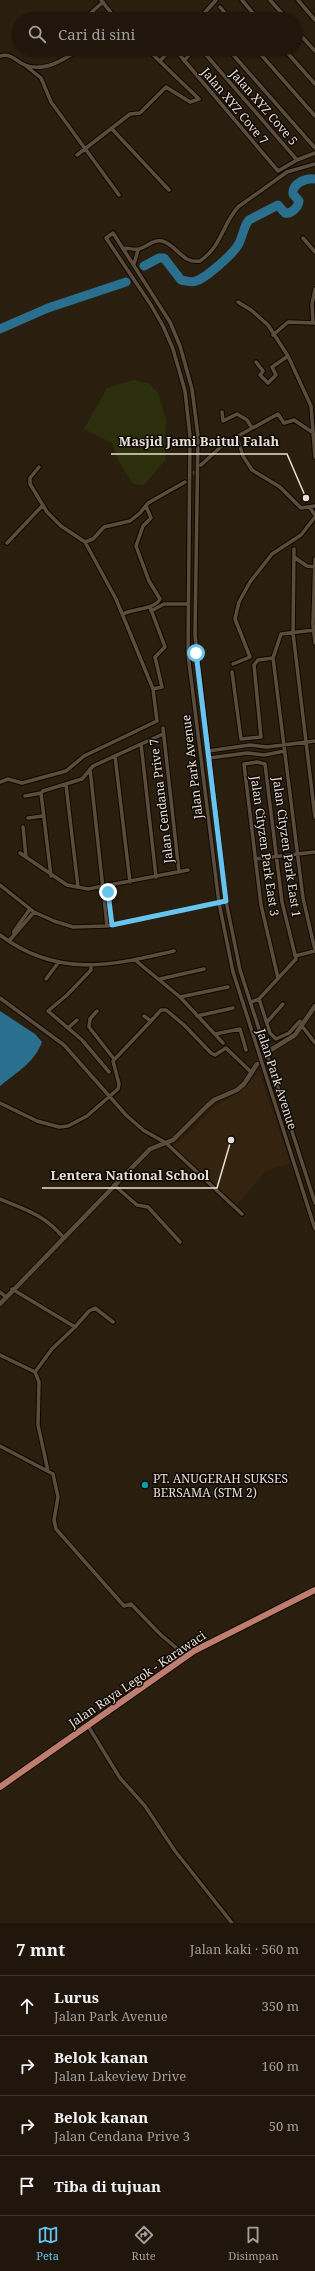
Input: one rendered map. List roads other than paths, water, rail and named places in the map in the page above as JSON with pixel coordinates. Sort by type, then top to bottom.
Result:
[{"type":"main road","name":"Jalan Raya Legok - Karawaci","points":[[0,1787],[186,1656],[206,1644],[315,1590]]},
{"type":"street","points":[[205,12],[216,0]]},
{"type":"street","points":[[242,0],[252,12]]},
{"type":"street","points":[[270,0],[281,12]]},
{"type":"street","points":[[298,0],[315,20]]},
{"type":"street","points":[[91,12],[102,1],[111,12]]},
{"type":"street","points":[[220,7],[224,12]]},
{"type":"street","points":[[303,38],[315,51]]},
{"type":"street","points":[[0,56],[11,56],[41,78],[49,99],[118,195]]},
{"type":"street","points":[[26,66],[35,67],[59,63],[70,56]]},
{"type":"street","points":[[77,155],[131,114],[140,113],[166,87],[190,102],[199,99],[155,56]]},
{"type":"street","points":[[160,61],[165,56]]},
{"type":"street","name":"Jalan XYZ Cove 7","points":[[181,56],[278,171],[297,160]]},
{"type":"street","points":[[184,60],[188,56]]},
{"type":"street","name":"Jalan XYZ Cove 5","points":[[206,56],[297,160]]},
{"type":"street","points":[[234,56],[315,148]]},
{"type":"street","points":[[262,56],[315,116]]},
{"type":"street","points":[[290,56],[315,84]]},
{"type":"street","points":[[112,129],[169,190]]},
{"type":"street","points":[[297,160],[315,153]]},
{"type":"street","points":[[123,248],[138,250],[154,241],[161,241],[188,260],[200,261],[215,248],[232,214],[238,207],[287,172],[315,164]]},
{"type":"street","name":"Jalan Park Avenue","points":[[315,1203],[240,970],[226,901],[194,635],[198,436],[196,411],[187,369],[170,322],[113,233],[106,238],[151,305],[173,349],[180,371],[188,412],[190,436],[187,604],[188,654],[218,903],[232,972],[315,1229]]},
{"type":"street","points":[[303,238],[315,252]]},
{"type":"street","points":[[134,264],[138,250]]},
{"type":"street","points":[[273,335],[288,322],[314,323],[312,304],[315,290]]},
{"type":"street","points":[[238,302],[251,310],[268,325],[273,335],[288,356],[311,406],[313,416],[312,432],[315,457]]},
{"type":"street","points":[[256,362],[263,371],[260,376],[268,383],[276,375],[272,367],[288,356]]},
{"type":"street","points":[[180,371],[187,369]]},
{"type":"street","points":[[222,412],[223,421],[237,414],[247,420],[252,428]]},
{"type":"street","points":[[201,465],[220,447],[278,414],[284,423],[294,420],[312,432]]},
{"type":"street","points":[[237,437],[243,456],[252,470],[280,487],[301,508],[310,508],[315,506]]},
{"type":"street","points":[[0,782],[8,779],[22,783],[66,771],[84,756],[158,721],[152,689],[131,640],[123,614],[85,542],[61,526],[42,505],[29,481],[39,467]]},
{"type":"street","points":[[85,542],[92,540],[104,527],[130,521],[148,503],[185,482]]},
{"type":"street","points":[[7,543],[42,505]]},
{"type":"street","points":[[123,614],[132,609],[145,609],[158,603],[159,596],[149,581],[136,546],[142,526],[151,518],[146,506]]},
{"type":"street","points":[[233,664],[250,658],[235,619],[239,602],[250,582],[272,554],[301,535],[315,516],[310,508]]},
{"type":"street","points":[[294,549],[293,633],[315,817]]},
{"type":"street","points":[[294,557],[307,566],[314,566]]},
{"type":"street","points":[[315,559],[315,643]]},
{"type":"street","points":[[188,573],[196,573]]},
{"type":"street","points":[[151,611],[164,604],[187,604]]},
{"type":"street","points":[[150,607],[165,647],[155,657],[162,687],[152,689]]},
{"type":"street","points":[[251,1002],[259,999],[296,959],[295,956],[315,951],[303,898],[273,658],[281,634],[314,630]]},
{"type":"street","points":[[232,672],[241,739],[261,737],[254,665],[258,660],[273,658]]},
{"type":"street","points":[[196,716],[203,715]]},
{"type":"street","name":"Jalan Cendana Prive 7","points":[[163,728],[180,872]]},
{"type":"street","points":[[25,796],[41,793],[43,791],[82,779],[90,769],[163,734]]},
{"type":"street","points":[[208,751],[250,745],[267,747],[315,741]]},
{"type":"street","points":[[140,744],[156,877]]},
{"type":"street","points":[[209,758],[247,752],[264,755],[285,752]]},
{"type":"street","points":[[115,756],[130,882]]},
{"type":"street","name":"Jalan Cityzen Park East 1","points":[[244,764],[257,762],[265,764],[282,902],[295,956]]},
{"type":"street","name":"Jalan Cityzen Park East 3","points":[[244,764],[261,904],[278,978]]},
{"type":"street","points":[[90,769],[104,887],[107,926]]},
{"type":"street","points":[[66,785],[78,887]]},
{"type":"street","points":[[41,793],[51,876]]},
{"type":"street","points":[[28,818],[43,816]]},
{"type":"street","points":[[23,827],[26,858]]},
{"type":"street","points":[[255,859],[315,852]]},
{"type":"street","points":[[20,853],[51,876],[67,885],[88,889],[188,870]]},
{"type":"street","points":[[0,885],[34,912],[54,921],[73,927],[107,926],[226,901]]},
{"type":"street","points":[[104,887],[108,892],[112,925]]},
{"type":"street","points":[[9,941],[30,909]]},
{"type":"street","points":[[105,910],[110,909]]},
{"type":"street","points":[[22,923],[34,912]]},
{"type":"street","points":[[0,935],[26,951],[58,963],[91,966],[135,960],[174,951]]},
{"type":"street","points":[[135,960],[160,979],[180,997],[223,1043]]},
{"type":"street","points":[[46,979],[58,963]]},
{"type":"street","points":[[91,966],[91,970],[67,995],[48,1011],[82,1040],[109,1072]]},
{"type":"street","points":[[160,979],[204,969]]},
{"type":"street","points":[[232,972],[240,970]]},
{"type":"street","points":[[180,997],[228,987]]},
{"type":"street","points":[[0,998],[64,1045],[110,1098],[143,1130],[166,1143],[242,1214]]},
{"type":"street","points":[[259,999],[270,1033],[276,1039],[289,1033],[300,1021]]},
{"type":"street","points":[[267,1022],[283,1004]]},
{"type":"street","points":[[197,1016],[233,1008]]},
{"type":"street","points":[[114,1058],[161,1010],[166,1010],[184,1025],[210,1053],[215,1055],[226,1048],[252,1073]]},
{"type":"street","points":[[269,1051],[295,1035],[314,1010]]},
{"type":"street","points":[[0,1103],[37,1122],[63,1127],[87,1116],[110,1098],[118,1089],[119,1084],[113,1061],[114,1058],[89,1025],[90,1019],[97,1011]]},
{"type":"street","points":[[144,1016],[151,1021]]},
{"type":"street","points":[[68,1028],[77,1020]]},
{"type":"street","points":[[302,1026],[315,1043]]},
{"type":"street","points":[[215,1034],[240,1029],[246,1050]]},
{"type":"street","points":[[0,1304],[12,1289],[64,1238],[150,1149],[177,1137],[214,1100],[223,1098],[237,1090],[252,1073],[257,1064]]},
{"type":"street","points":[[114,1185],[137,1205],[148,1207],[180,1242]]},
{"type":"street","points":[[0,1200],[26,1208],[42,1217],[64,1238]]},
{"type":"street","points":[[12,1289],[75,1327]]},
{"type":"street","points":[[0,1292],[6,1297]]},
{"type":"street","points":[[35,1372],[52,1349],[89,1311],[94,1308],[99,1309],[113,1322]]},
{"type":"street","points":[[0,1355],[35,1372],[39,1382],[38,1424],[48,1470]]},
{"type":"street","points":[[0,1446],[48,1470],[53,1474],[58,1497],[54,1520],[56,1529],[124,1606],[131,1604],[161,1635],[186,1656]]},
{"type":"street","points":[[87,1725],[120,1778],[145,1806],[175,1851],[232,1923]]},
{"type":"water","points":[[0,1011],[35,1034],[42,1042],[39,1049],[30,1061],[0,1086]]},
{"type":"waterway","points":[[144,266],[159,258],[164,258],[181,280],[192,282],[200,279],[231,254],[240,242],[245,226],[249,220],[278,205],[285,213],[292,211],[296,208],[299,201],[293,194],[293,190],[297,184],[304,180],[315,179]]},
{"type":"waterway","points":[[0,329],[48,308],[126,282]]},
{"type":"tunnel","points":[[185,482],[198,468]]},
{"type":"tunnel","points":[[258,1063],[269,1051]]},
{"type":"place","name":"Masjid Jami Baitul Falah","points":[[306,498]]},
{"type":"place","name":"Lentera National School","points":[[231,1140]]},
{"type":"place","name":"PT. ANUGERAH SUKSES BERSAMA (STM 2)","points":[[145,1485]]}]
